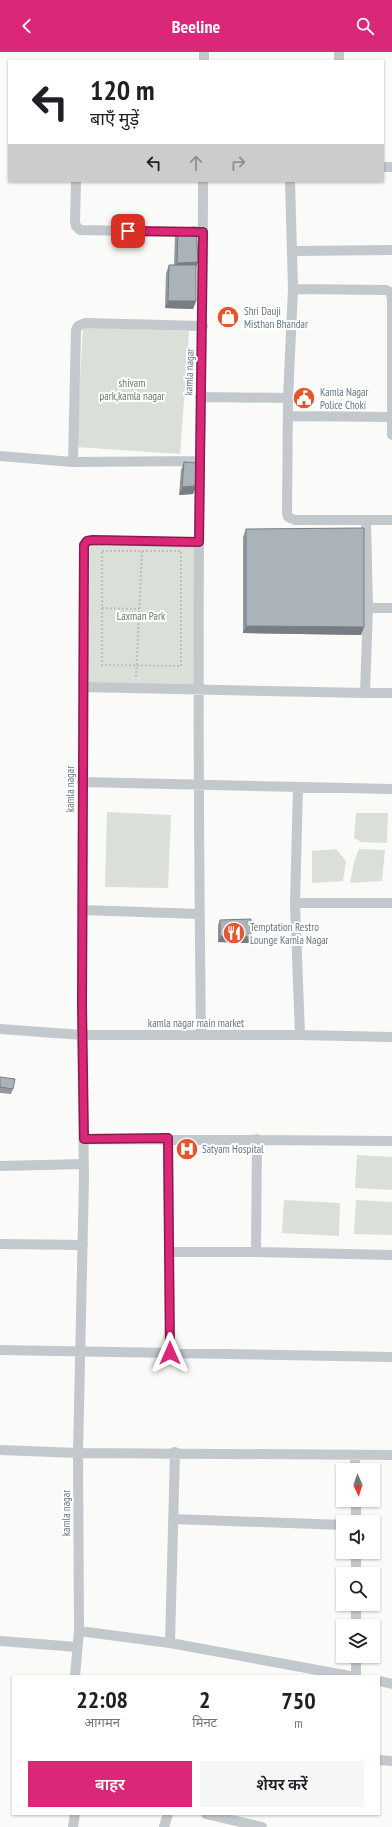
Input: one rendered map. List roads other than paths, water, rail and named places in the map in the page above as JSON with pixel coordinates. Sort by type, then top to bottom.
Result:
[{"type":"street","points":[[76,182],[75,221],[76,226],[80,230],[203,232]]},
{"type":"street","name":"kamla nagar","points":[[201,1035],[198,689],[199,461],[203,326],[203,182]]},
{"type":"street","points":[[290,182],[293,289],[288,398],[286,509],[288,517],[294,520],[392,520]]},
{"type":"street","points":[[292,251],[392,250]]},
{"type":"street","points":[[293,289],[386,290],[390,292],[392,299],[392,435]]},
{"type":"street","points":[[73,462],[76,330],[78,326],[85,323],[203,326]]},
{"type":"street","points":[[200,397],[288,398]]},
{"type":"street","points":[[288,416],[392,417]]},
{"type":"street","points":[[0,456],[73,462],[199,461]]},
{"type":"street","points":[[365,693],[368,608],[366,520]]},
{"type":"street","name":"kamla nagar","points":[[75,1675],[79,1631],[78,1453],[84,1164],[82,1035],[82,782],[85,543],[93,540],[199,542]]},
{"type":"street","points":[[368,608],[392,608]]},
{"type":"street","points":[[83,687],[392,693]]},
{"type":"street","points":[[82,782],[392,789]]},
{"type":"street","points":[[298,787],[295,903],[300,1035]]},
{"type":"street","points":[[295,903],[392,903]]},
{"type":"street","points":[[82,910],[200,914]]},
{"type":"street","name":"kamla nagar main market","points":[[0,1029],[82,1035],[300,1035],[392,1037]]},
{"type":"street","points":[[84,1139],[168,1138],[392,1141]]},
{"type":"street","points":[[168,1138],[170,1353]]},
{"type":"street","points":[[256,1252],[257,1139]]},
{"type":"street","points":[[0,1166],[84,1164]]},
{"type":"street","points":[[0,1244],[83,1245]]},
{"type":"street","points":[[170,1252],[392,1255]]},
{"type":"street","points":[[0,1350],[80,1350],[392,1357]]},
{"type":"street","points":[[0,1450],[78,1453],[175,1452],[392,1456]]},
{"type":"street","points":[[170,1644],[175,1452]]},
{"type":"street","points":[[355,1456],[356,1463]]},
{"type":"street","points":[[173,1519],[336,1525]]},
{"type":"street","points":[[79,1631],[170,1644],[344,1675]]},
{"type":"street","points":[[0,1641],[77,1647]]},
{"type":"street","points":[[356,1663],[356,1675]]},
{"type":"street","points":[[380,1681],[392,1684]]},
{"type":"street","points":[[380,1760],[392,1761]]},
{"type":"street","points":[[73,1827],[75,1815]]},
{"type":"street","points":[[164,1827],[168,1815]]},
{"type":"street","points":[[210,1815],[262,1827]]},
{"type":"place","name":"Shri Dauji Misthan Bhandar","points":[[228,317]]},
{"type":"place","name":"Kamla Nagar Police Choki","points":[[304,398]]},
{"type":"place","name":"Temptation Restro Lounge Kamla Nagar","points":[[234,933]]},
{"type":"place","name":"Satyam Hospital","points":[[187,1149]]},
{"type":"park label","name":"shivam park,kamla nagar","points":[[132,389]]},
{"type":"park label","name":"Laxman Park","points":[[141,616]]}]
